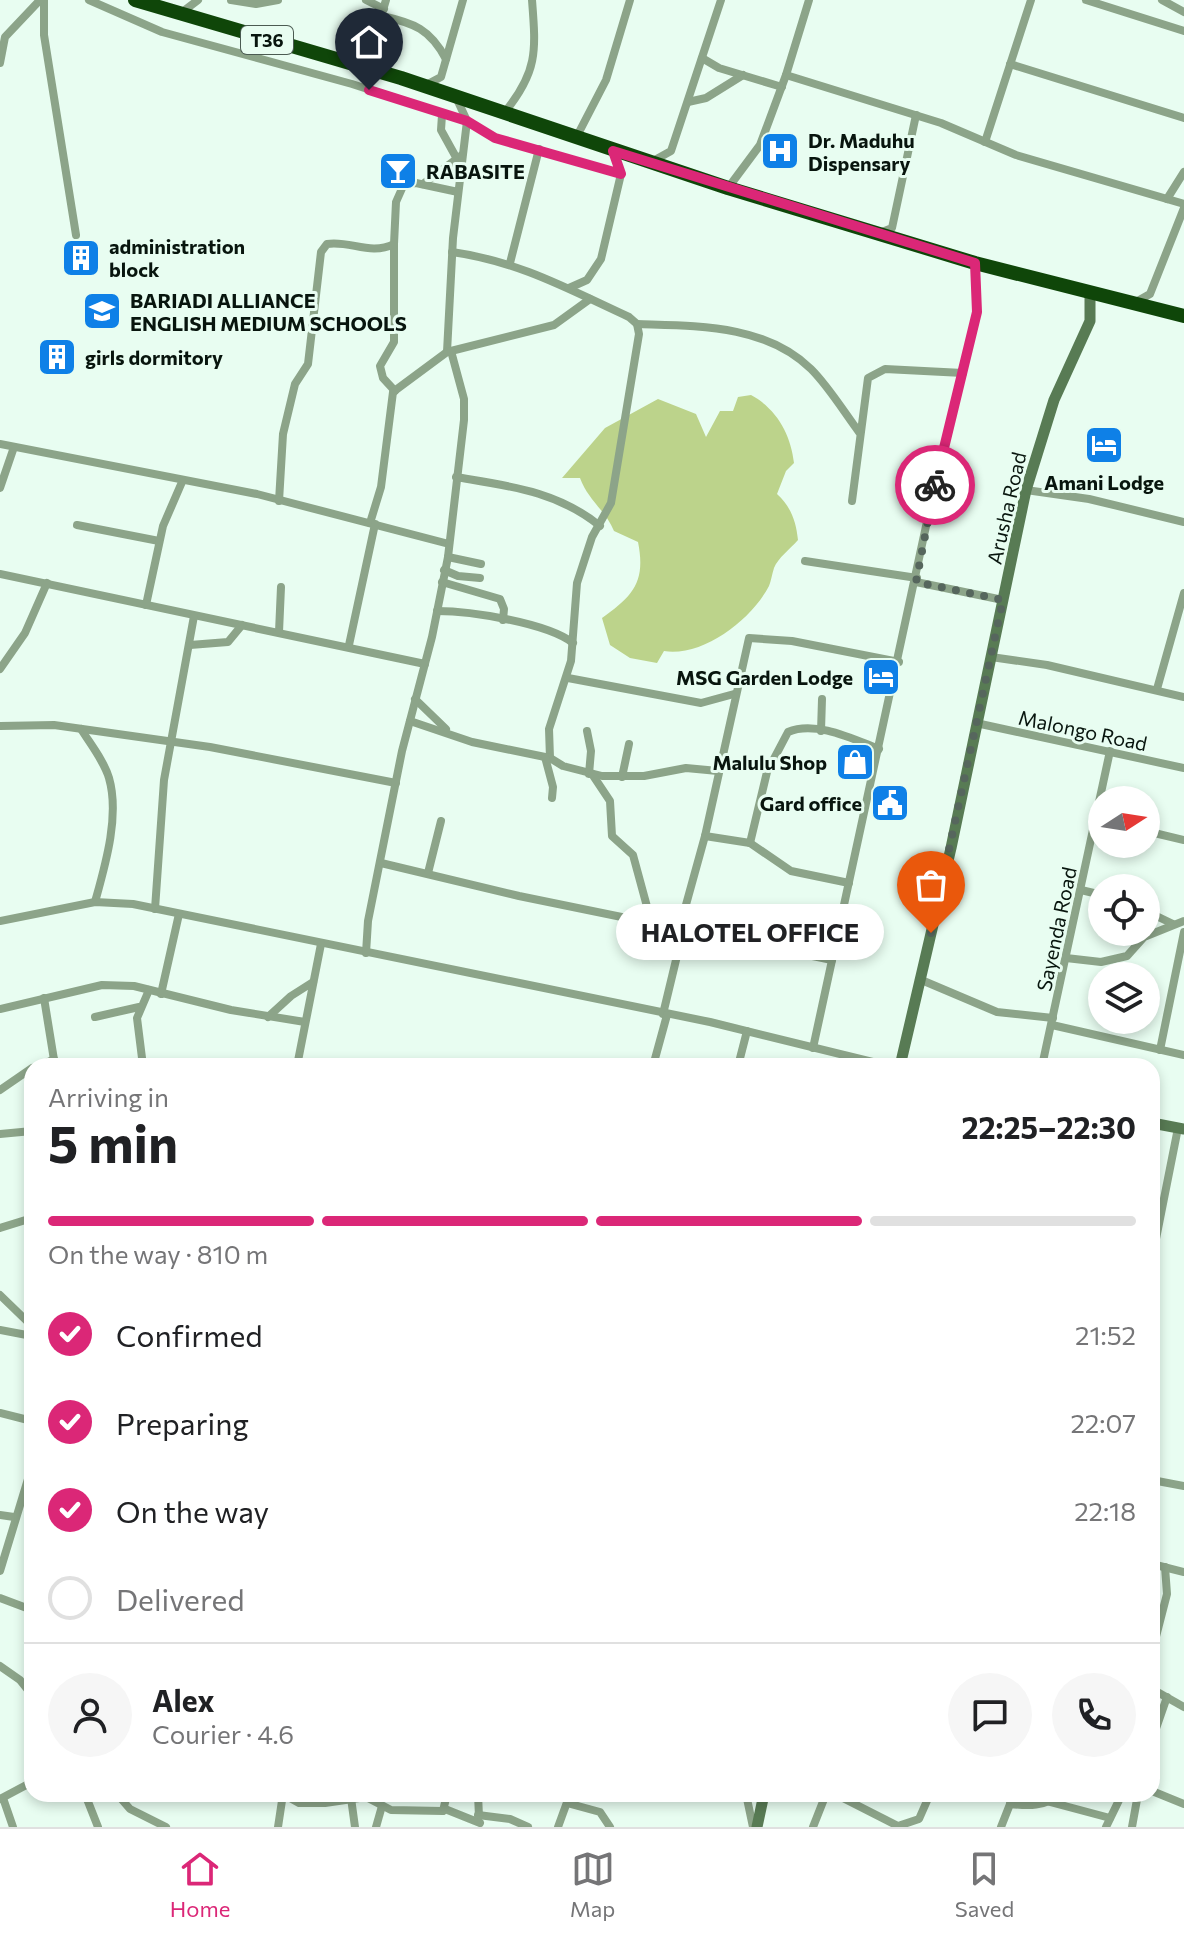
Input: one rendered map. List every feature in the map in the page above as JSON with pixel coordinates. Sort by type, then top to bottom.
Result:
[{"type":"highway","name":"T36","points":[[135,0],[424,86],[613,151],[653,161],[728,188],[877,234],[975,263],[1184,316]]},
{"type":"main road","name":"Arusha Road","points":[[902,1058],[1026,490],[1057,389],[1090,321],[1090,293]]},
{"type":"main road","points":[[1160,1125],[1181,1129]]},
{"type":"main road","points":[[755,1827],[762,1802]]},
{"type":"street","points":[[0,63],[5,37],[42,0]]},
{"type":"street","points":[[42,0],[44,35],[76,235]]},
{"type":"street","points":[[89,0],[162,32],[352,84],[467,121],[495,138],[621,174]]},
{"type":"street","points":[[181,14],[198,0]]},
{"type":"street","points":[[231,0],[256,4],[278,0]]},
{"type":"street","points":[[366,0],[429,32],[447,59]]},
{"type":"street","points":[[424,86],[441,77],[463,0]]},
{"type":"street","points":[[504,113],[526,86],[535,42],[532,0]]},
{"type":"street","points":[[576,138],[606,80],[630,0]]},
{"type":"street","points":[[653,161],[671,151],[721,0]]},
{"type":"street","points":[[728,188],[760,145],[809,0]]},
{"type":"street","points":[[985,142],[1031,0]]},
{"type":"street","points":[[1086,0],[1102,2],[1184,31]]},
{"type":"street","points":[[1162,0],[1184,12]]},
{"type":"street","points":[[365,70],[384,8]]},
{"type":"street","points":[[702,58],[782,87]]},
{"type":"street","points":[[1010,64],[1184,118]]},
{"type":"street","points":[[688,102],[701,101],[743,75]]},
{"type":"street","points":[[786,75],[916,115],[1016,155],[1184,206],[1150,294],[1133,304]]},
{"type":"street","points":[[366,953],[368,921],[396,783],[448,557],[464,399],[449,352],[452,252],[460,157],[467,121],[456,97]]},
{"type":"street","points":[[442,115],[441,130],[460,157]]},
{"type":"street","points":[[877,234],[892,228],[916,115]]},
{"type":"street","points":[[510,263],[539,149]]},
{"type":"street","points":[[569,288],[587,280],[598,267],[621,174],[613,151]]},
{"type":"street","points":[[422,184],[460,157]]},
{"type":"street","points":[[1167,199],[1184,172]]},
{"type":"street","points":[[395,391],[383,378],[380,366],[394,342],[394,244],[401,188],[408,183],[458,192]]},
{"type":"street","points":[[279,501],[283,434],[295,384],[308,364],[321,252],[327,244],[334,243],[373,250],[394,244]]},
{"type":"street","points":[[452,252],[510,263],[569,288],[637,324],[722,329],[752,334],[778,345],[812,370],[859,432]]},
{"type":"street","points":[[813,1048],[977,312],[975,263]]},
{"type":"street","points":[[349,645],[381,487],[388,411],[395,391],[449,352],[554,325],[590,299]]},
{"type":"street","points":[[552,798],[549,729],[568,678],[577,583],[611,503],[620,435],[638,361],[637,324]]},
{"type":"street","points":[[852,501],[859,432],[868,378],[873,372],[895,369],[963,373]]},
{"type":"street","points":[[0,444],[279,501],[449,544]]},
{"type":"street","points":[[0,488],[14,447]]},
{"type":"street","points":[[456,477],[543,493],[579,509],[600,526]]},
{"type":"street","points":[[146,605],[169,505],[182,482]]},
{"type":"street","points":[[1026,490],[1051,491],[1184,522]]},
{"type":"street","points":[[77,525],[159,541]]},
{"type":"street","points":[[448,557],[481,564]]},
{"type":"street","points":[[805,561],[916,580],[1003,600]]},
{"type":"street","points":[[444,570],[458,576],[480,578]]},
{"type":"street","points":[[1,576],[349,645],[425,664]]},
{"type":"street","points":[[442,582],[500,599],[504,602],[503,620]]},
{"type":"street","points":[[0,669],[25,633],[47,583]]},
{"type":"street","points":[[279,632],[281,587]]},
{"type":"street","points":[[1157,689],[1184,593]]},
{"type":"street","points":[[437,611],[503,620],[560,634],[573,643]]},
{"type":"street","points":[[155,909],[164,780],[194,616]]},
{"type":"street","points":[[190,645],[228,642],[242,625]]},
{"type":"street","points":[[655,1058],[734,694],[751,636],[899,662]]},
{"type":"street","points":[[991,657],[1047,665],[1184,697]]},
{"type":"street","points":[[568,678],[701,703],[734,694]]},
{"type":"street","points":[[415,699],[451,734]]},
{"type":"street","points":[[821,731],[822,699]]},
{"type":"street","points":[[410,721],[472,742],[548,757],[563,766],[590,774],[622,777],[686,768],[718,771]]},
{"type":"street","name":"Malongo Road","points":[[976,723],[1184,768]]},
{"type":"street","points":[[0,726],[48,724],[247,753],[396,783]]},
{"type":"street","points":[[81,729],[102,763],[111,798],[112,820],[95,902]]},
{"type":"street","points":[[750,843],[767,772],[781,739],[795,729],[821,731],[879,749]]},
{"type":"street","points":[[587,731],[591,751],[590,774],[610,801],[612,836],[633,855],[652,925]]},
{"type":"street","points":[[622,777],[629,744]]},
{"type":"street","name":"Sayenda Road","points":[[1104,786],[1110,751]]},
{"type":"street","points":[[428,873],[441,821]]},
{"type":"street","points":[[1160,834],[1184,840]]},
{"type":"street","points":[[705,836],[750,843],[791,871],[849,883]]},
{"type":"street","name":"Sayenda Road","points":[[1044,1058],[1089,858]]},
{"type":"street","points":[[381,863],[652,925],[832,960]]},
{"type":"street","points":[[1081,890],[1088,892]]},
{"type":"street","points":[[0,921],[95,902],[155,909],[747,1031],[855,1058]]},
{"type":"street","points":[[161,994],[179,914]]},
{"type":"street","points":[[1160,918],[1173,924]]},
{"type":"street","points":[[1066,958],[1101,962],[1127,956],[1144,937],[1184,921]]},
{"type":"street","points":[[1160,1050],[1184,932]]},
{"type":"street","points":[[298,1058],[321,944]]},
{"type":"street","points":[[919,979],[997,1012],[1052,1021],[1184,1055]]},
{"type":"street","points":[[268,1017],[291,996],[313,982]]},
{"type":"street","points":[[0,1009],[102,985],[149,990],[268,1017],[305,1022]]},
{"type":"street","points":[[142,1058],[139,1007],[149,990]]},
{"type":"street","points":[[44,998],[54,1058]]},
{"type":"street","points":[[95,1017],[139,1007]]},
{"type":"street","points":[[740,1058],[747,1031]]},
{"type":"street","points":[[0,1090],[24,1075]]},
{"type":"street","points":[[1160,1215],[1181,1129]]},
{"type":"street","points":[[0,1134],[24,1132]]},
{"type":"street","points":[[0,1228],[24,1220]]},
{"type":"street","points":[[0,1295],[24,1318]]},
{"type":"street","points":[[0,1330],[24,1334]]},
{"type":"street","points":[[0,1413],[24,1419]]},
{"type":"street","points":[[1160,1482],[1184,1486]]},
{"type":"street","points":[[0,1571],[24,1489]]},
{"type":"street","points":[[0,1515],[14,1517]]},
{"type":"street","points":[[1160,1566],[1184,1572]]},
{"type":"street","points":[[1160,1621],[1167,1594],[1165,1567]]},
{"type":"street","points":[[0,1598],[24,1607]]},
{"type":"street","points":[[0,1666],[24,1685]]},
{"type":"street","points":[[1160,1693],[1184,1707]]},
{"type":"street","points":[[1160,1717],[1167,1697]]},
{"type":"street","points":[[13,1827],[1,1798],[24,1786]]},
{"type":"street","points":[[1160,1794],[1184,1804]]},
{"type":"street","points":[[88,1802],[98,1827]]},
{"type":"street","points":[[124,1802],[130,1809],[166,1827]]},
{"type":"street","points":[[278,1827],[282,1802]]},
{"type":"street","points":[[297,1802],[330,1802]]},
{"type":"street","points":[[355,1827],[357,1802]]},
{"type":"street","points":[[375,1802],[400,1811],[445,1809],[479,1822],[510,1819],[528,1827]]},
{"type":"street","points":[[445,1809],[446,1802]]},
{"type":"street","points":[[478,1802],[479,1822]]},
{"type":"street","points":[[558,1827],[567,1802]]},
{"type":"street","points":[[577,1802],[600,1812],[610,1827]]},
{"type":"street","points":[[748,1802],[755,1827]]},
{"type":"street","points":[[813,1827],[823,1802]]},
{"type":"street","points":[[849,1802],[898,1826],[916,1825],[926,1802]]},
{"type":"street","points":[[1001,1827],[1010,1804],[1034,1806],[1050,1802],[1108,1823],[1118,1802]]},
{"type":"street","points":[[1132,1827],[1137,1802]]},
{"type":"street","points":[[376,1827],[382,1806]]},
{"type":"green space","points":[[751,395],[775,415],[790,443],[794,463],[786,471],[777,494],[792,515],[798,540],[776,564],[761,599],[724,634],[694,648],[664,651],[657,663],[630,658],[610,645],[602,618],[635,587],[640,568],[638,542],[614,531],[580,478],[562,478],[605,428],[658,399],[696,414],[706,437],[720,411],[733,411],[738,397]]},
{"type":"way so far","points":[[931,933],[1003,600],[916,582],[935,485]]},
{"type":"place","name":"Dr. Maduhu Dispensary","points":[[780,151]]},
{"type":"place","name":"RABASITE","points":[[398,171]]},
{"type":"place","name":"administration block","points":[[81,258]]},
{"type":"place","name":"BARIADI ALLIANCE ENGLISH MEDIUM SCHOOLS","points":[[102,311]]},
{"type":"place","name":"girls dormitory","points":[[57,357]]},
{"type":"place","name":"Amani Lodge","points":[[1104,445]]},
{"type":"place","name":"MSG Garden Lodge","points":[[881,677]]},
{"type":"place","name":"Malulu Shop","points":[[855,762]]},
{"type":"place","name":"Gard office","points":[[890,803]]},
{"type":"place","name":"HALOTEL OFFICE","points":[[931,933]]},
{"type":"route","points":[[369,90],[467,121],[495,138],[582,164],[621,174],[613,151],[653,161],[728,188],[975,263],[977,312],[935,485]]}]
